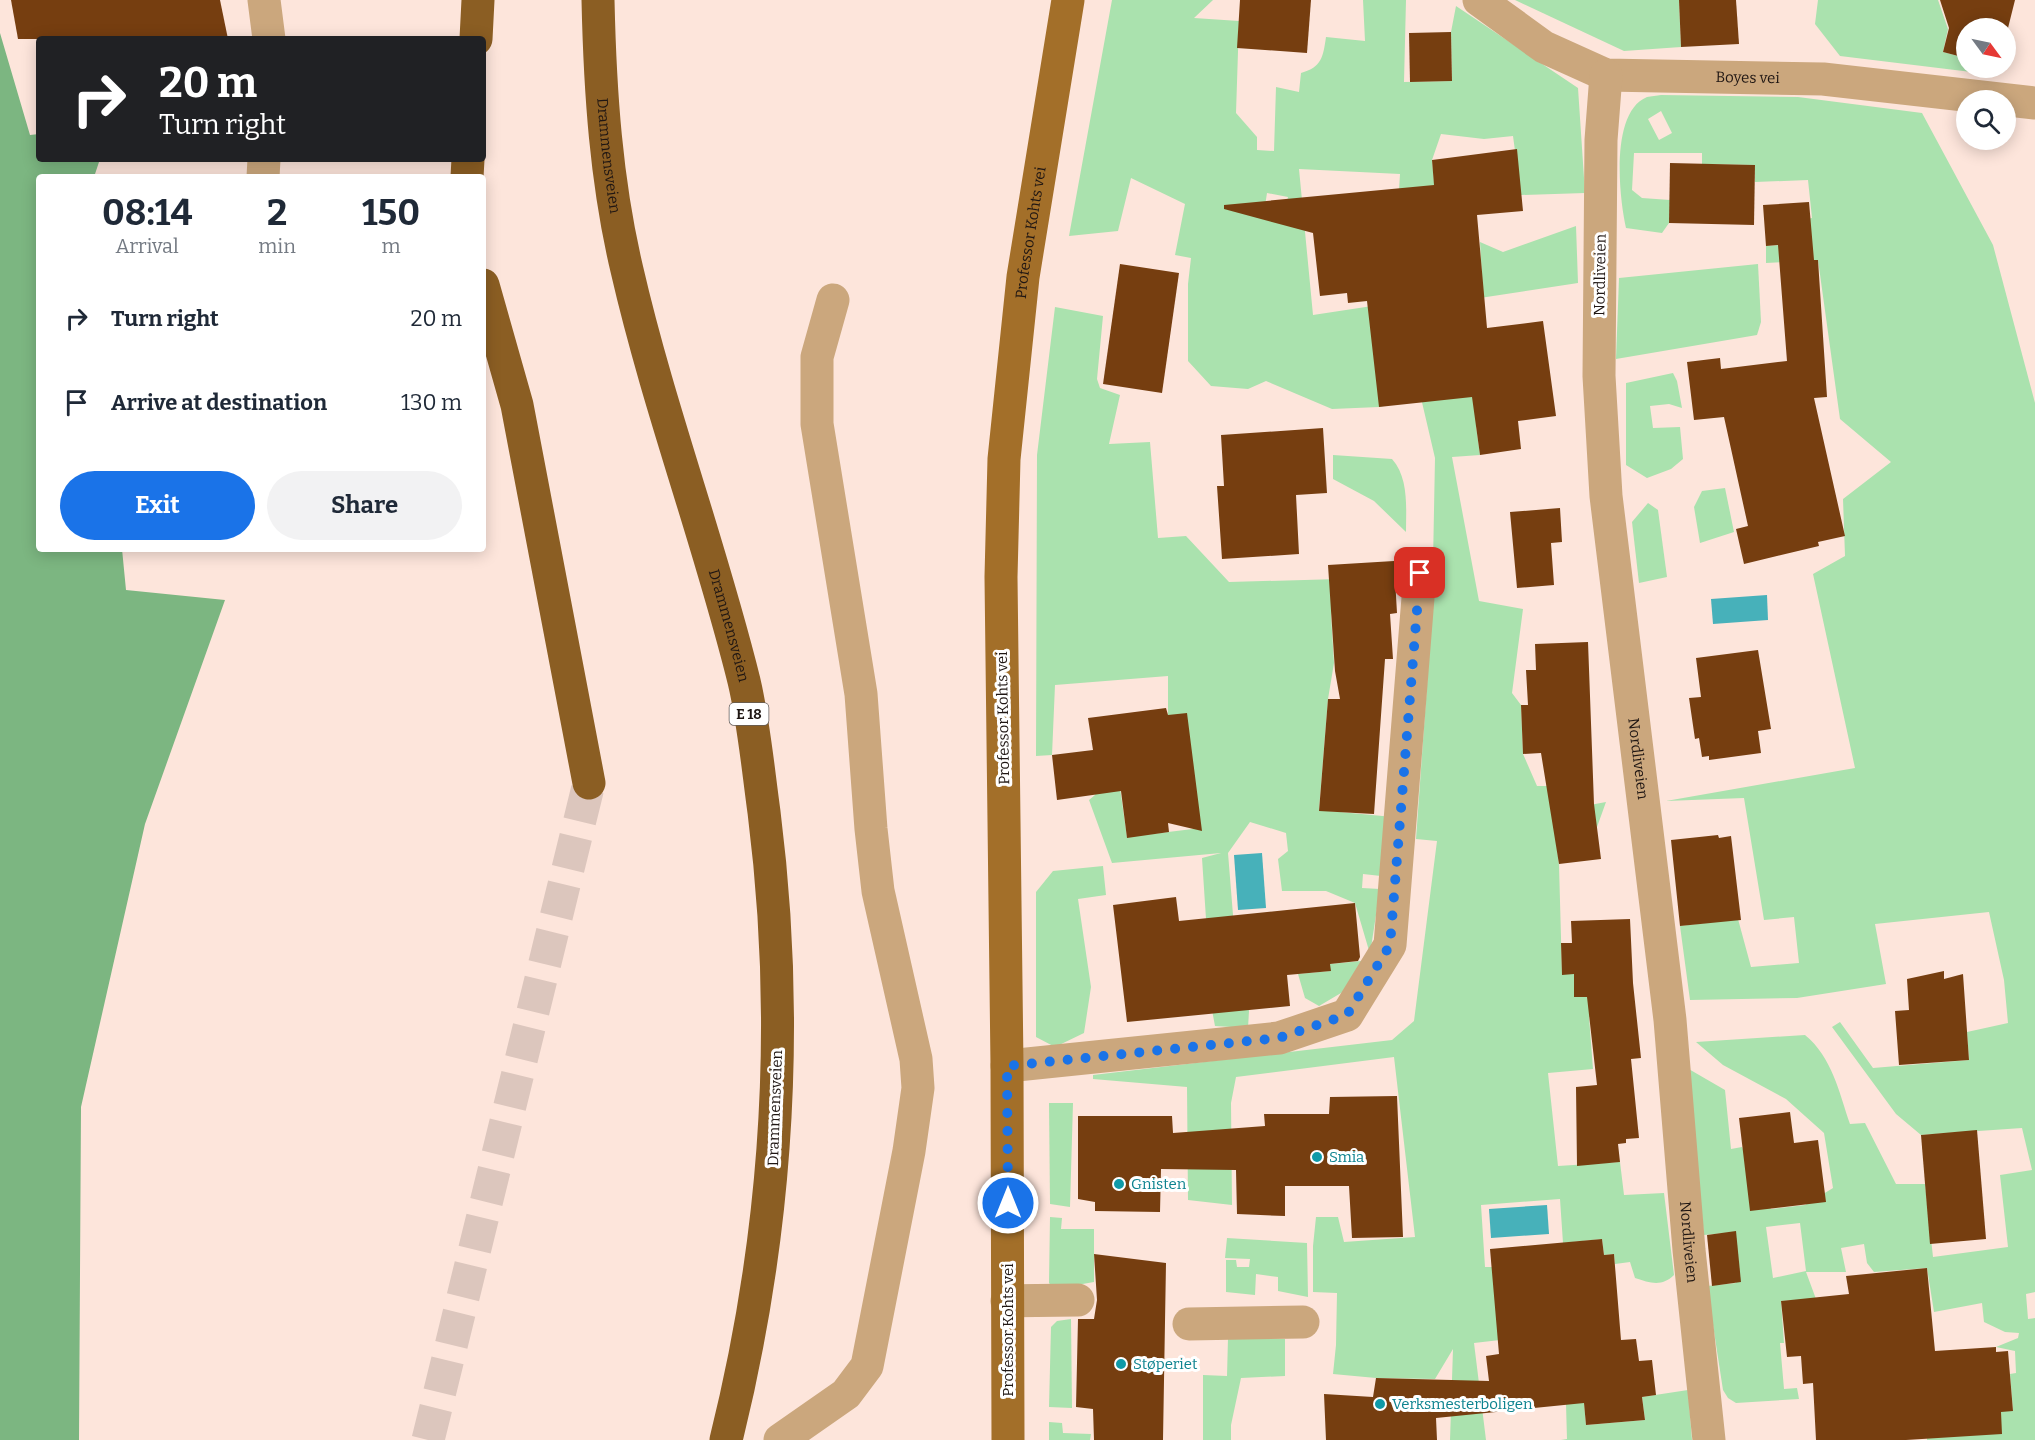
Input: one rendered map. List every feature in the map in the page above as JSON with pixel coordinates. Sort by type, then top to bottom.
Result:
[{"type":"highway","points":[[476,36],[478,0]]},
{"type":"highway","name":"Drammensveien","points":[[598,0],[604,129],[626,268],[745,685],[772,876],[777,990],[777,1111],[769,1204],[756,1295],[726,1440]]},
{"type":"highway","points":[[486,296],[517,405],[590,783]]},
{"type":"main road","name":"Professor Kohts vei","points":[[1008,1440],[1007,1066],[1001,577],[1004,459],[1023,277],[1068,0]]},
{"type":"street","points":[[264,0],[269,36]]},
{"type":"street","name":"Boyes vei","points":[[1479,0],[1544,47],[1606,75],[1823,79],[2035,103]]},
{"type":"street","name":"Nordliveien","points":[[1606,75],[1601,140],[1599,364],[1604,470],[1670,1020],[1689,1250],[1709,1440]]},
{"type":"street","points":[[780,1440],[846,1394],[867,1366],[909,1151],[918,1088],[916,1059],[878,891],[861,694],[817,424],[817,357],[823,326],[833,300]]},
{"type":"street","points":[[1007,1066],[1279,1038],[1347,1015],[1390,945],[1420,573]]},
{"type":"street","points":[[1007,1301],[1078,1300]]},
{"type":"street","points":[[1189,1324],[1303,1322]]},
{"type":"green space","points":[[1112,0],[1213,0],[1194,18],[1239,21],[1236,113],[1257,137],[1257,150],[1274,151],[1276,87],[1299,92],[1301,73],[1313,68],[1320,60],[1326,37],[1365,41],[1363,0],[1406,0],[1404,82],[1452,81],[1451,32],[1456,6],[1578,88],[1585,193],[1521,195],[1513,136],[1484,139],[1441,134],[1432,160],[1443,281],[1482,277],[1480,242],[1503,252],[1576,226],[1578,283],[1447,303],[1490,351],[1476,426],[1480,455],[1452,457],[1479,601],[1523,609],[1512,693],[1521,705],[1523,754],[1537,786],[1547,786],[1552,812],[1606,802],[1597,827],[1555,832],[1559,865],[1562,974],[1574,974],[1574,997],[1625,995],[1636,1012],[1589,1017],[1593,1069],[1548,1073],[1558,1166],[1620,1162],[1624,1195],[1664,1193],[1674,1275],[1660,1283],[1635,1278],[1630,1262],[1615,1264],[1614,1254],[1604,1255],[1602,1239],[1563,1243],[1560,1199],[1481,1205],[1485,1267],[1492,1267],[1578,1331],[1474,1343],[1486,1440],[1450,1440],[1453,1349],[1435,1379],[1376,1378],[1333,1374],[1337,1293],[1313,1292],[1313,1246],[1316,1217],[1338,1217],[1344,1242],[1415,1237],[1394,1057],[1236,1077],[1231,1103],[1232,1205],[1188,1200],[1187,1087],[1093,1079],[1093,1075],[1392,1040],[1414,1021],[1437,841],[1416,839],[1432,615],[1435,458],[1421,398],[1379,407],[1332,409],[1266,381],[1248,389],[1211,386],[1188,361],[1188,284],[1191,258],[1175,255],[1185,204],[1131,178],[1118,231],[1069,236]],"holes":[[[1299,169],[1400,174],[1392,303],[1313,315]],[[1267,193],[1288,197],[1282,224],[1263,219]]]},
{"type":"green space","points":[[1515,0],[1679,0],[1681,47],[1624,51]]},
{"type":"green space","points":[[1818,0],[1938,0],[1948,29],[1943,52],[1956,55],[1956,70],[1840,56],[1815,24]]},
{"type":"green space","points":[[0,33],[30,135],[36,134],[36,162],[99,162],[95,174],[36,174],[36,552],[122,552],[126,590],[225,600],[145,824],[81,1107],[79,1440],[0,1440]]},
{"type":"green space","points":[[1659,95],[1798,97],[1922,113],[1993,245],[2035,403],[2035,1292],[2026,1294],[2028,1319],[2035,1318],[2035,1440],[1927,1440],[1927,1410],[2013,1411],[2010,1374],[2016,1373],[2015,1351],[1996,1347],[2018,1338],[2019,1333],[2005,1332],[1984,1322],[1982,1303],[1934,1312],[1927,1268],[1874,1272],[1867,1263],[1864,1244],[1841,1248],[1846,1272],[1806,1272],[1816,1299],[1781,1301],[1784,1343],[1780,1343],[1784,1389],[1797,1388],[1799,1399],[1736,1403],[1728,1398],[1723,1390],[1707,1286],[1736,1283],[1736,1232],[1704,1235],[1687,1068],[1725,1090],[1731,1149],[1742,1147],[1771,1209],[1805,1205],[1833,1188],[1824,1133],[1786,1099],[1723,1065],[1696,1042],[1805,1035],[1828,1064],[1850,1124],[1865,1123],[1896,1184],[1925,1184],[1933,1257],[2008,1247],[2000,1175],[2032,1170],[2022,1128],[1921,1135],[1896,1114],[1832,1027],[1840,1022],[1873,1068],[1969,1060],[1967,1032],[2008,1023],[2004,980],[1989,912],[1875,924],[1886,984],[1797,998],[1690,1000],[1680,926],[1738,919],[1751,967],[1799,963],[1794,917],[1764,920],[1744,798],[1666,801],[1855,768],[1813,574],[1845,556],[1843,499],[1891,462],[1840,419],[1818,260],[1766,263],[1766,246],[1780,245],[1805,219],[1812,218],[1808,180],[1755,182],[1755,165],[1702,164],[1702,153],[1634,153],[1632,190],[1642,198],[1670,200],[1669,223],[1662,233],[1626,228],[1620,177],[1622,137],[1627,119],[1635,106],[1647,97]],"holes":[[[1661,111],[1672,133],[1659,140],[1648,119]],[[1800,1223],[1806,1271],[1773,1278],[1766,1227]]]},
{"type":"green space","points":[[1758,264],[1761,322],[1757,335],[1616,359],[1619,278]]},
{"type":"green space","points":[[1055,307],[1103,316],[1097,379],[1100,388],[1120,395],[1109,444],[1150,442],[1158,538],[1186,536],[1229,582],[1339,579],[1331,615],[1334,663],[1328,699],[1319,810],[1393,817],[1381,876],[1363,874],[1362,888],[1380,889],[1370,954],[1355,903],[1326,891],[1282,891],[1278,859],[1288,851],[1286,833],[1250,822],[1228,853],[1233,915],[1249,1011],[1248,1028],[1215,1026],[1212,1010],[1202,858],[1221,853],[1112,863],[1089,800],[1095,795],[1098,784],[1119,781],[1127,837],[1201,828],[1168,722],[1168,676],[1055,685],[1052,755],[1036,756],[1037,455]]},
{"type":"green space","points":[[1673,373],[1677,381],[1682,408],[1669,404],[1650,406],[1653,428],[1680,427],[1683,459],[1671,469],[1647,478],[1626,465],[1626,383]]},
{"type":"green space","points":[[1333,455],[1392,459],[1404,484],[1406,532],[1374,501],[1333,479]]},
{"type":"green space","points":[[1725,488],[1734,532],[1700,543],[1694,507],[1702,491]]},
{"type":"green space","points":[[1648,503],[1658,510],[1667,577],[1639,583],[1632,522]]},
{"type":"green space","points":[[1103,866],[1106,895],[1078,899],[1091,987],[1084,1033],[1055,1047],[1036,1037],[1036,892],[1053,871]]},
{"type":"green space","points":[[1361,961],[1369,972],[1358,983],[1319,1006],[1305,998],[1298,974],[1330,971],[1330,964]]},
{"type":"green space","points":[[1049,1103],[1073,1103],[1070,1207],[1050,1204]]},
{"type":"green space","points":[[1050,1217],[1062,1218],[1061,1229],[1094,1229],[1094,1282],[1054,1289],[1049,1283]]},
{"type":"green space","points":[[1227,1238],[1307,1243],[1308,1297],[1278,1291],[1278,1277],[1256,1274],[1255,1295],[1226,1292],[1226,1260],[1236,1260],[1237,1267],[1249,1267],[1250,1259],[1225,1258]]},
{"type":"green space","points":[[1071,1319],[1072,1408],[1049,1407],[1051,1327],[1057,1321]]},
{"type":"green space","points":[[1228,1338],[1285,1339],[1285,1376],[1241,1378],[1231,1425],[1231,1440],[1203,1440],[1203,1375],[1227,1376]]},
{"type":"green space","points":[[1688,1390],[1692,1440],[1561,1440],[1567,1439],[1566,1404],[1584,1402],[1586,1425],[1645,1420],[1642,1397]]},
{"type":"green space","points":[[1049,1422],[1062,1423],[1063,1433],[1091,1434],[1090,1440],[1049,1440]]},
{"type":"water","points":[[1767,595],[1768,620],[1713,624],[1711,599]]},
{"type":"water","points":[[1262,853],[1266,908],[1238,910],[1234,855]]},
{"type":"water","points":[[1547,1205],[1549,1234],[1491,1238],[1489,1209]]},
{"type":"building","points":[[11,0],[220,0],[227,36],[36,36],[36,39],[18,39]]},
{"type":"building","points":[[1240,0],[1311,0],[1307,53],[1237,48]]},
{"type":"building","points":[[1679,0],[1736,0],[1739,44],[1681,47]]},
{"type":"building","points":[[1940,0],[2015,0],[2010,18],[1956,18],[1956,55],[1943,52],[1949,28]]},
{"type":"building","points":[[1451,32],[1452,81],[1410,82],[1409,33]]},
{"type":"building","points":[[1517,149],[1523,211],[1477,215],[1487,328],[1543,321],[1556,416],[1518,421],[1521,449],[1480,455],[1472,397],[1379,407],[1367,301],[1348,303],[1347,293],[1320,296],[1313,233],[1224,209],[1224,205],[1434,185],[1432,160]]},
{"type":"building","points":[[1670,163],[1755,165],[1754,225],[1669,223]]},
{"type":"building","points":[[1809,202],[1814,260],[1818,260],[1827,397],[1814,398],[1845,536],[1818,542],[1819,546],[1744,564],[1736,529],[1748,526],[1724,417],[1694,420],[1687,362],[1720,358],[1721,369],[1787,361],[1778,245],[1766,246],[1763,205]]},
{"type":"building","points":[[1120,264],[1179,273],[1162,393],[1103,384]]},
{"type":"building","points":[[1323,428],[1327,493],[1296,495],[1299,554],[1222,559],[1217,486],[1224,486],[1221,435]]},
{"type":"building","points":[[1560,508],[1562,542],[1551,543],[1554,585],[1517,588],[1510,512]]},
{"type":"building","points":[[1394,561],[1397,613],[1390,614],[1393,659],[1385,659],[1374,814],[1319,811],[1328,699],[1340,699],[1335,671],[1328,565]]},
{"type":"building","points":[[1588,642],[1594,804],[1601,859],[1559,864],[1541,753],[1523,754],[1521,705],[1528,705],[1526,670],[1536,670],[1535,644]]},
{"type":"building","points":[[1758,650],[1771,729],[1758,731],[1761,753],[1709,760],[1709,756],[1702,757],[1699,738],[1695,739],[1689,698],[1701,697],[1696,658]]},
{"type":"building","points":[[1166,708],[1168,715],[1187,713],[1202,831],[1168,823],[1169,832],[1127,838],[1121,791],[1057,800],[1052,755],[1093,750],[1088,718]]},
{"type":"building","points":[[1718,835],[1719,838],[1731,836],[1741,920],[1680,926],[1671,840]]},
{"type":"building","points":[[1176,897],[1179,921],[1355,903],[1360,957],[1358,961],[1330,964],[1331,971],[1287,975],[1290,1006],[1127,1022],[1113,905]]},
{"type":"building","points":[[1630,919],[1633,983],[1641,1058],[1631,1059],[1639,1138],[1626,1139],[1626,1143],[1618,1144],[1620,1162],[1577,1166],[1576,1087],[1597,1085],[1587,997],[1574,997],[1574,974],[1562,975],[1561,943],[1572,943],[1571,921]]},
{"type":"building","points":[[1944,971],[1944,979],[1963,974],[1969,1060],[1899,1065],[1895,1011],[1909,1010],[1907,979]]},
{"type":"building","name":"Smia","points":[[1397,1096],[1403,1237],[1352,1238],[1349,1186],[1285,1186],[1285,1216],[1237,1214],[1236,1170],[1161,1169],[1160,1212],[1095,1211],[1095,1202],[1078,1199],[1078,1116],[1172,1116],[1173,1133],[1265,1126],[1264,1114],[1329,1114],[1330,1097]]},
{"type":"building","points":[[1790,1112],[1794,1143],[1818,1140],[1826,1202],[1750,1211],[1739,1118]]},
{"type":"building","points":[[1977,1130],[1986,1239],[1930,1244],[1921,1135]]},
{"type":"building","points":[[1736,1231],[1741,1282],[1712,1286],[1707,1235]]},
{"type":"building","points":[[1602,1239],[1604,1255],[1614,1254],[1621,1340],[1636,1339],[1639,1361],[1652,1360],[1656,1395],[1642,1397],[1645,1420],[1586,1425],[1584,1403],[1436,1418],[1437,1440],[1326,1440],[1324,1394],[1373,1397],[1376,1378],[1489,1381],[1486,1356],[1499,1354],[1490,1249]]},
{"type":"building","name":"Støperiet","points":[[1094,1254],[1166,1263],[1163,1440],[1094,1440],[1093,1409],[1076,1407],[1078,1319],[1094,1319],[1097,1300]]},
{"type":"building","points":[[1927,1268],[1935,1351],[1996,1347],[1996,1352],[2008,1351],[2013,1411],[2001,1412],[2002,1434],[1906,1440],[1816,1440],[1813,1383],[1803,1384],[1801,1356],[1787,1357],[1781,1301],[1849,1294],[1846,1276]]},
{"type":"tunnel","points":[[428,1440],[589,783]]},
{"type":"place","name":"Smia","points":[[1317,1157]]},
{"type":"place","name":"Gnisten","points":[[1119,1184]]},
{"type":"place","name":"Støperiet","points":[[1121,1364]]},
{"type":"place","name":"Verksmesterboligen","points":[[1380,1404]]},
{"type":"route","points":[[1008,1203],[1007,1066],[1279,1038],[1347,1015],[1390,945],[1420,573]]}]
